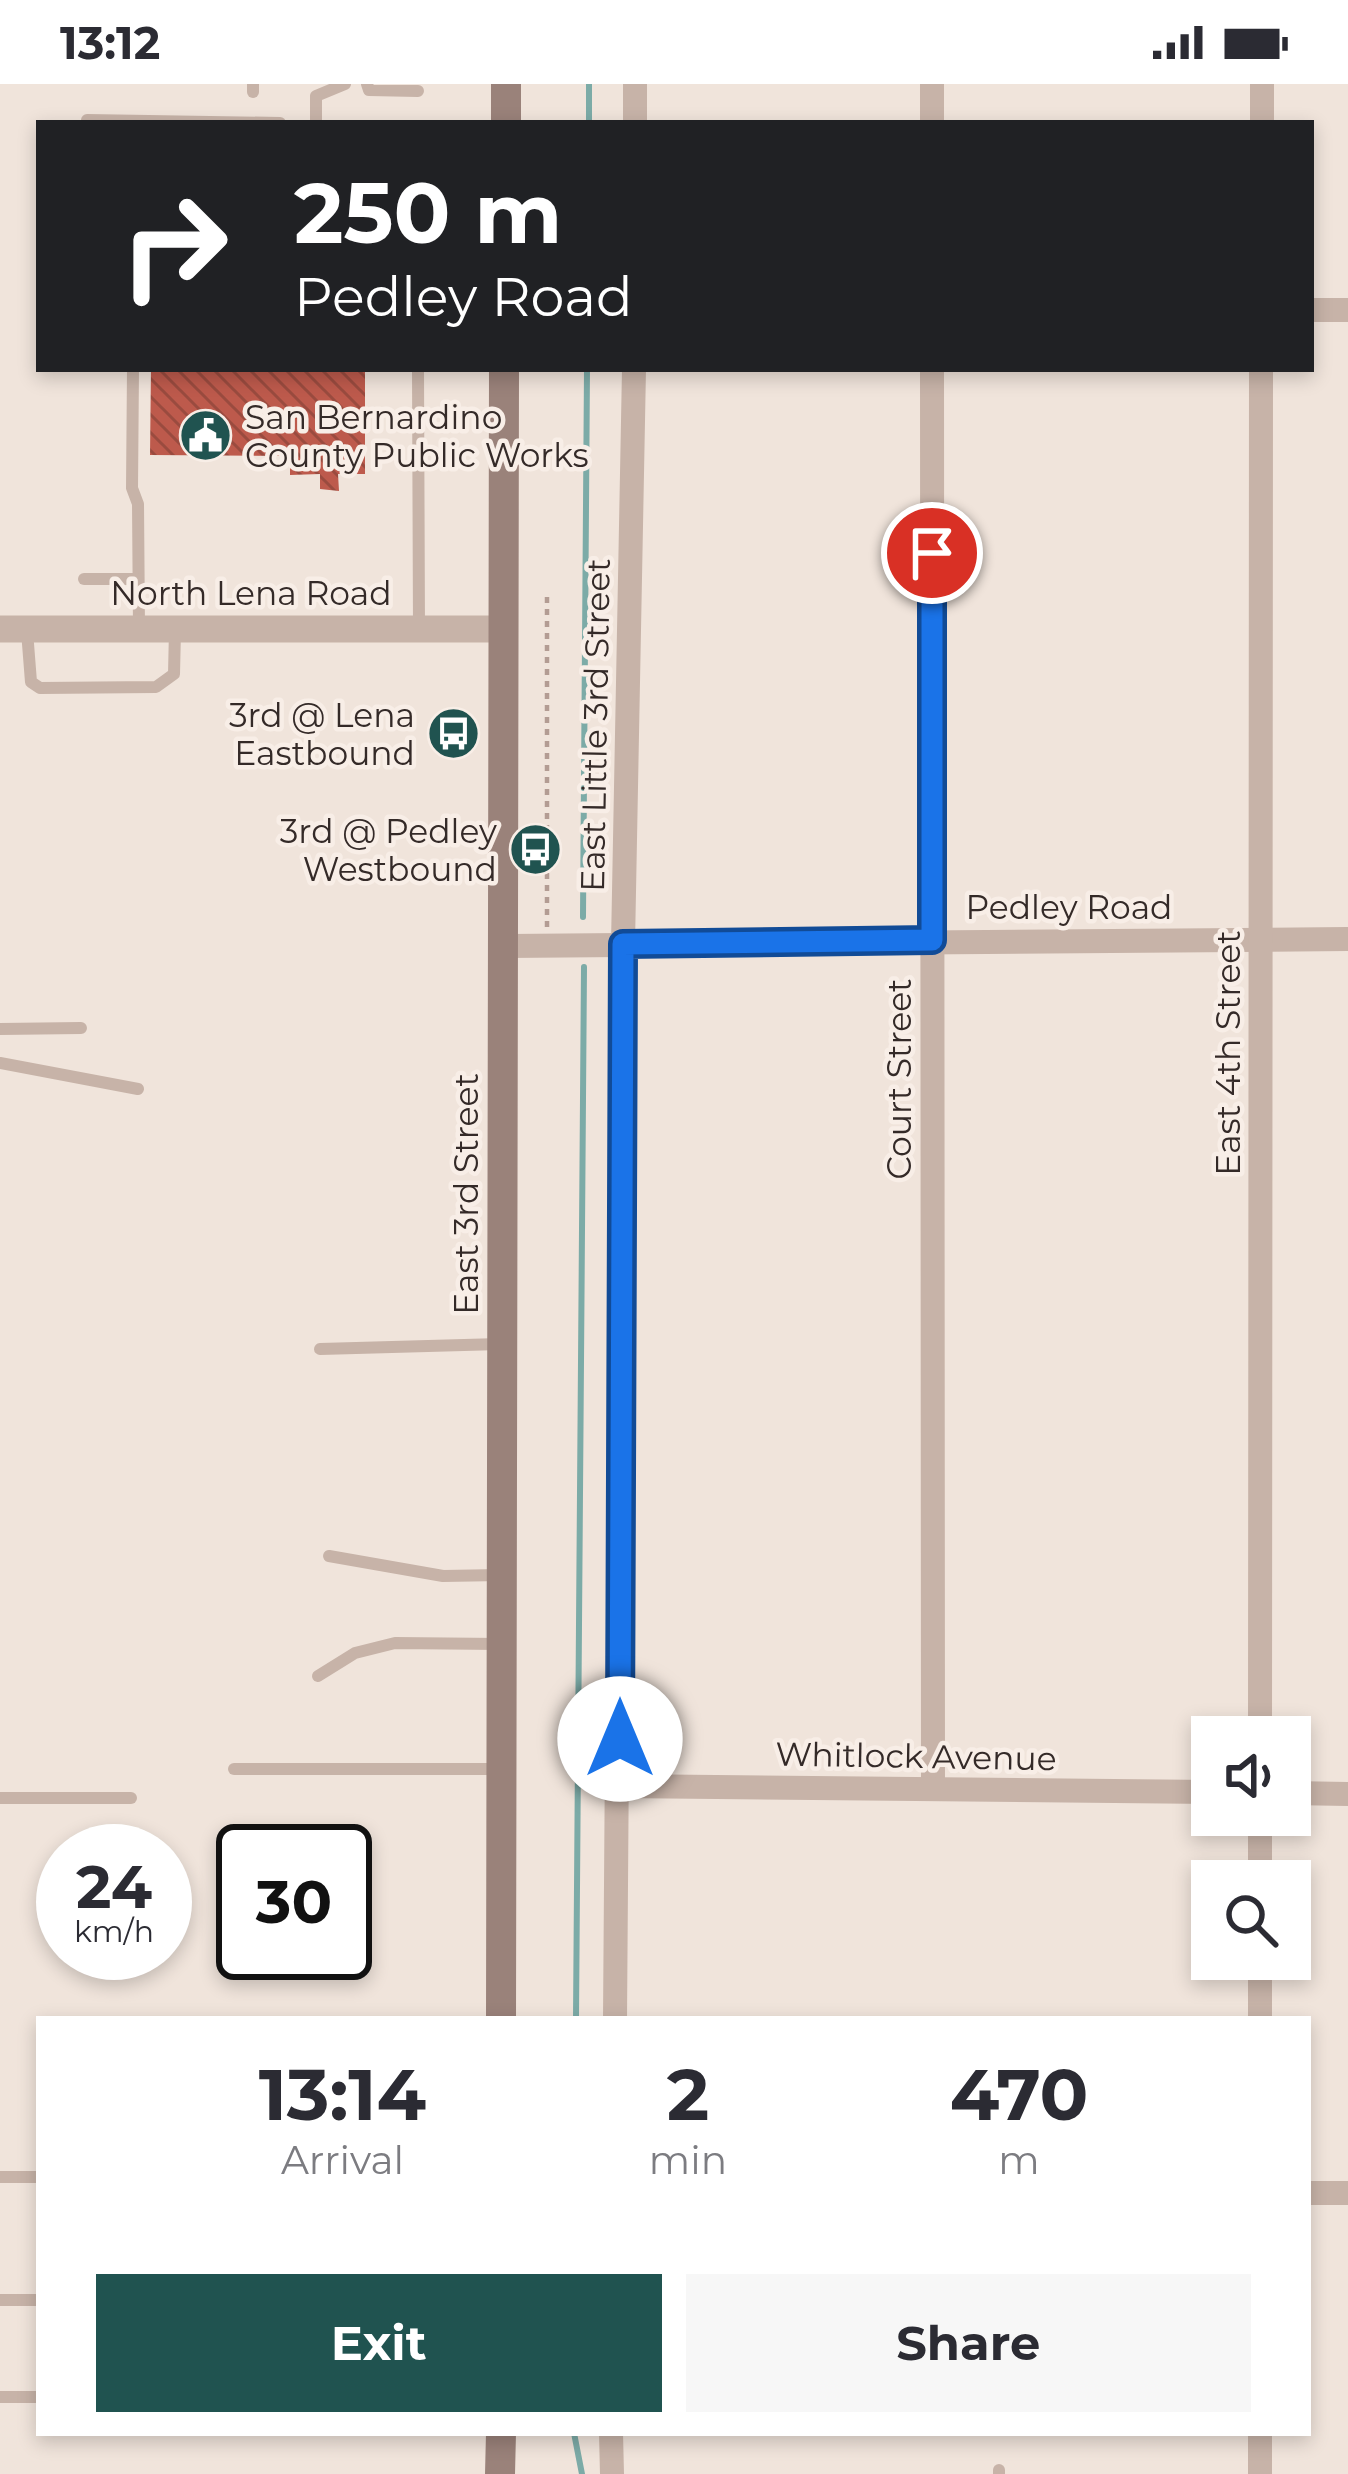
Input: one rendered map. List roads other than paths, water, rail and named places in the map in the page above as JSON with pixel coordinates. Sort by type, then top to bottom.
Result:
[{"type":"main road","points":[[503,120],[506,84]]},
{"type":"main road","name":"East 3rd Street","points":[[501,2016],[504,372]]},
{"type":"main road","points":[[500,2436],[500,2474]]},
{"type":"street","points":[[635,84],[635,120]]},
{"type":"street","points":[[932,84],[932,120]]},
{"type":"street","points":[[1262,84],[1262,120]]},
{"type":"street","points":[[1314,310],[1348,310]]},
{"type":"street","name":"East Little 3rd Street","points":[[615,2016],[623,944],[634,372]]},
{"type":"street","name":"Court Street","points":[[932,372],[932,1789]]},
{"type":"street","name":"East 4th Street","points":[[1260,1716],[1261,372]]},
{"type":"street","name":"North Lena Road","points":[[14,629],[502,629]]},
{"type":"street","name":"Pedley Road","points":[[502,946],[1348,939]]},
{"type":"street","name":"Whitlock Avenue","points":[[620,1786],[1191,1792]]},
{"type":"street","points":[[1311,1793],[1348,1793]]},
{"type":"street","points":[[1260,1980],[1260,2016]]},
{"type":"street","points":[[1311,2193],[1348,2193]]},
{"type":"street","points":[[611,2436],[612,2474]]},
{"type":"street","points":[[1260,2436],[1260,2474]]},
{"type":"lane","points":[[316,120],[316,96],[345,84]]},
{"type":"lane","points":[[367,84],[368,90],[376,92],[418,91]]},
{"type":"lane","points":[[133,372],[132,488],[138,504],[139,629]]},
{"type":"lane","points":[[418,372],[419,629]]},
{"type":"lane","points":[[83,579],[138,579]]},
{"type":"lane","points":[[14,629],[31,682],[40,688],[156,687],[174,674],[175,629]]},
{"type":"lane","points":[[0,1029],[81,1028]]},
{"type":"lane","points":[[0,1063],[138,1089]]},
{"type":"lane","points":[[320,1349],[502,1344]]},
{"type":"lane","points":[[329,1556],[443,1576],[502,1575]]},
{"type":"lane","points":[[318,1676],[355,1653],[395,1643],[501,1644]]},
{"type":"lane","points":[[234,1769],[502,1769]]},
{"type":"lane","points":[[0,1798],[131,1798]]},
{"type":"lane","points":[[0,2177],[36,2177]]},
{"type":"lane","points":[[0,2300],[36,2300]]},
{"type":"lane","points":[[0,2397],[36,2397]]},
{"type":"waterway","points":[[589,84],[589,120]]},
{"type":"waterway","points":[[583,917],[587,372]]},
{"type":"waterway","points":[[576,2016],[584,967]]},
{"type":"waterway","points":[[575,2436],[582,2474]]},
{"type":"place","name":"San Bernardino County Public Works","points":[[206,436]]},
{"type":"place","name":"3rd @ Lena Eastbound","points":[[454,734]]},
{"type":"place","name":"3rd @ Pedley Westbound","points":[[536,850]]}]
